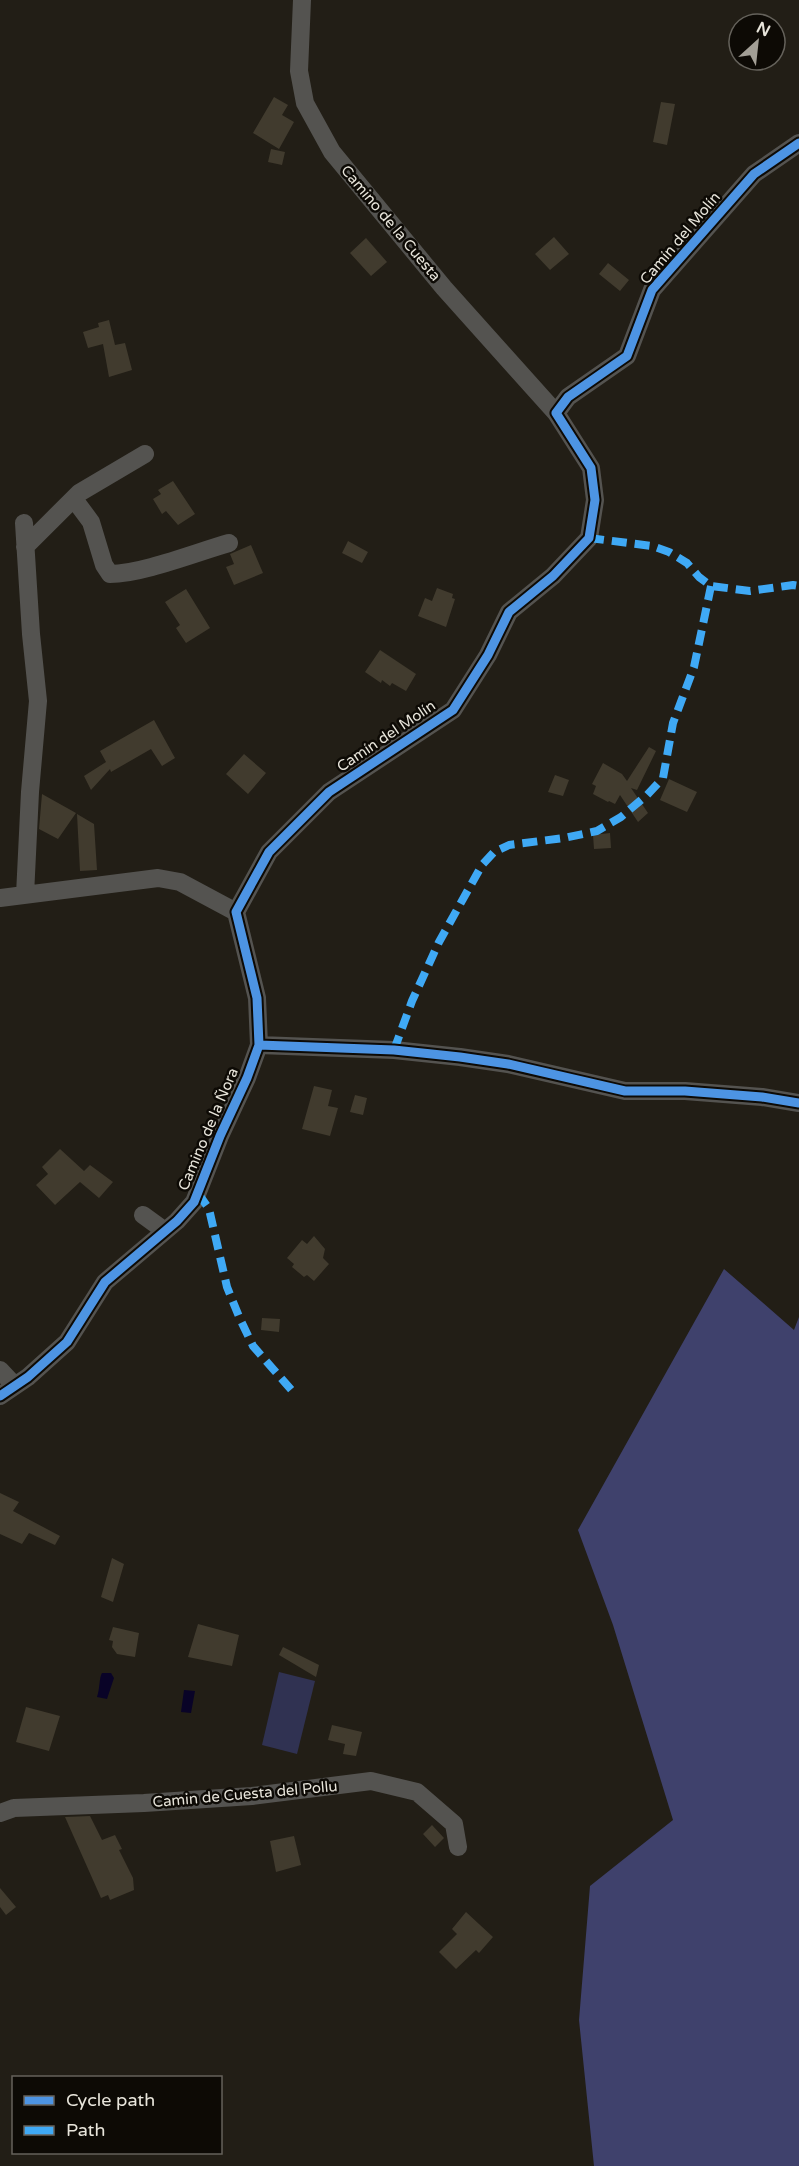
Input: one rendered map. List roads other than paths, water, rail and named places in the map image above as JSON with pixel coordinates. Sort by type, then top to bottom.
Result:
[{"type":"street","name":"Camino de la Cuesta","points":[[302,0],[299,71],[305,103],[332,152],[444,288],[556,413]]},
{"type":"street","name":"Camín del Molín","points":[[236,912],[269,852],[329,792],[453,710],[488,655],[510,612],[553,576],[589,538],[595,500],[591,468],[556,413],[568,397],[627,356],[652,290],[754,174],[799,143]]},
{"type":"street","points":[[26,547],[80,494],[145,454]]},
{"type":"street","points":[[74,499],[92,522],[104,565],[110,574],[122,574],[142,569],[229,543]]},
{"type":"street","points":[[24,523],[38,701],[30,792],[25,896]]},
{"type":"street","points":[[0,898],[158,878],[180,882],[236,912],[256,998],[259,1045],[394,1050],[460,1057],[508,1064],[625,1091],[685,1091],[762,1097],[799,1103]]},
{"type":"street","name":"Camino de la Ñora","points":[[8,1391],[28,1377],[67,1342],[105,1282],[177,1221],[194,1202],[259,1045]]},
{"type":"street","points":[[143,1215],[165,1231]]},
{"type":"street","points":[[0,1370],[8,1391]]},
{"type":"street","name":"Camin de Cuesta del Pollu","points":[[0,1813],[14,1808],[252,1796],[371,1781],[417,1792],[454,1824],[458,1847]]}]
